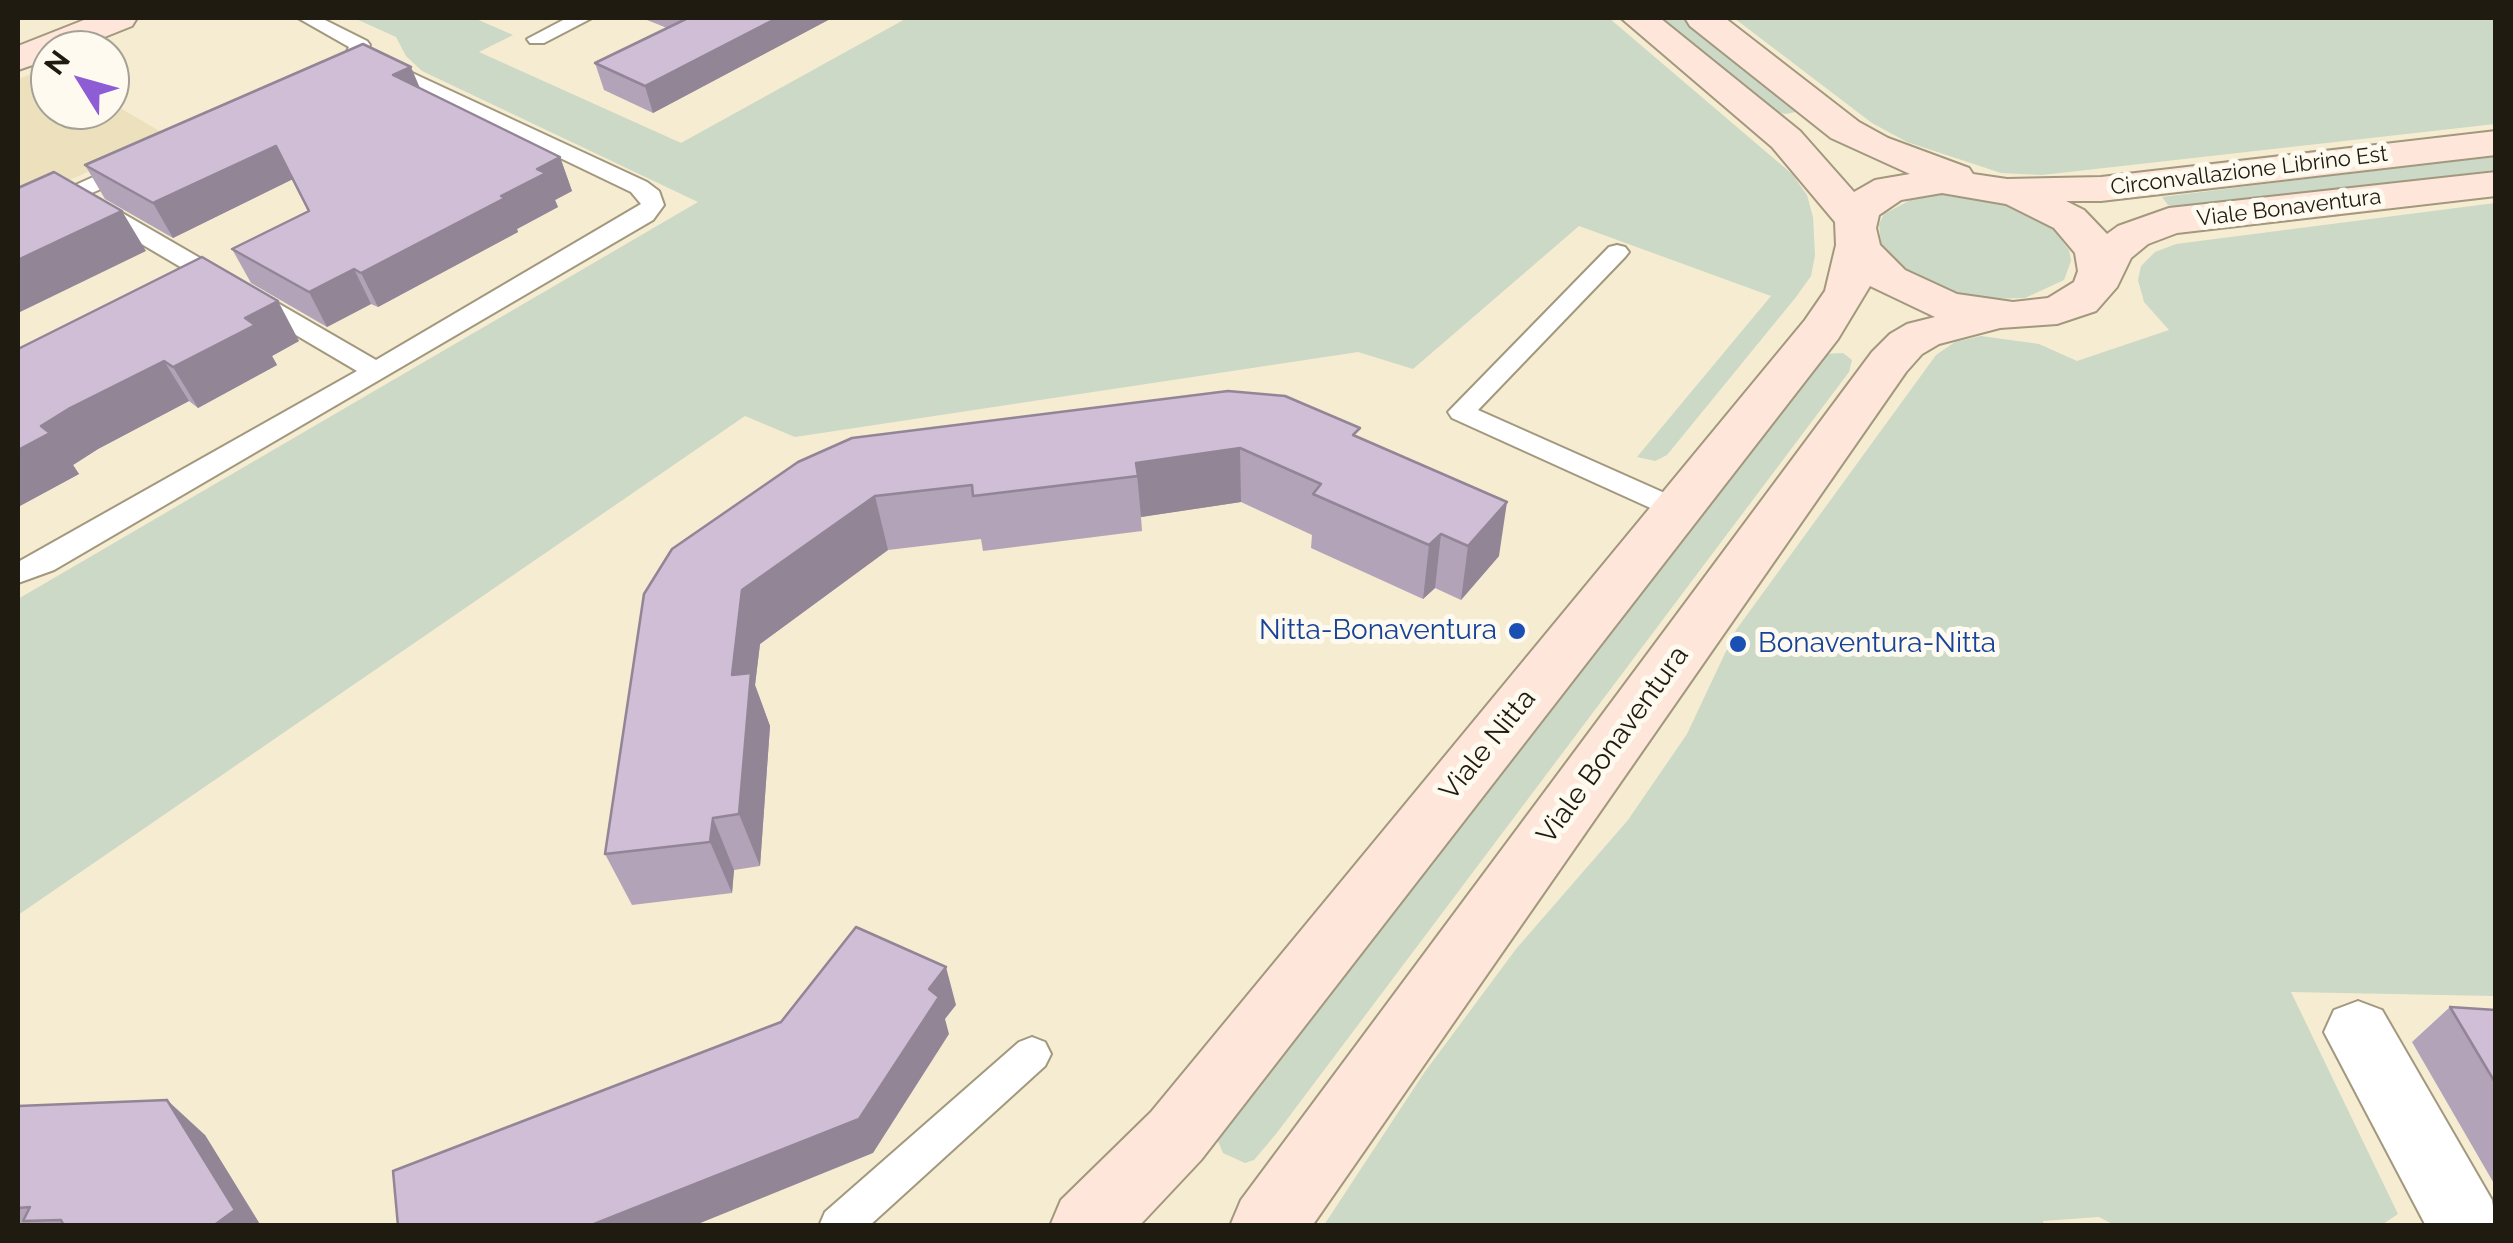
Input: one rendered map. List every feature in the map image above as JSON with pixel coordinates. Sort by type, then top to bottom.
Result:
[{"type":"main road","points":[[18,42],[81,18]]},
{"type":"main road","points":[[18,58],[119,18]]},
{"type":"main road","points":[[1638,18],[1786,139],[1857,232],[1870,262],[1901,287],[1946,306],[1996,315]]},
{"type":"main road","name":"Circonvallazione Librino Est","points":[[1703,18],[1845,130],[1891,153],[1987,186],[2101,188],[2496,143]]},
{"type":"main road","points":[[1857,232],[1864,206],[1890,189],[1928,182],[1987,186],[2045,205],[2078,227],[2093,244],[2100,271]]},
{"type":"main road","name":"Viale Bonaventura","points":[[1267,1226],[1889,362],[1906,344],[1923,334],[1996,315],[2044,314],[2069,306],[2095,287],[2100,271],[2115,249],[2133,234],[2170,222],[2496,184]]},
{"type":"main road","name":"Viale Nitta","points":[[1086,1226],[1176,1136],[1822,330],[1847,291],[1857,232]]},
{"type":"street","points":[[2358,1032],[2466,1226]]},
{"type":"lane","points":[[307,18],[360,45],[352,66]]},
{"type":"lane","points":[[537,39],[582,18]]},
{"type":"lane","points":[[18,573],[44,563],[645,215],[653,205],[651,196],[639,186],[382,64],[352,66],[317,82]]},
{"type":"lane","points":[[18,219],[160,154]]},
{"type":"lane","points":[[73,194],[376,370]]},
{"type":"lane","points":[[1617,252],[1461,412],[1677,510]]},
{"type":"lane","points":[[840,1226],[1032,1054]]},
{"type":"shaded area","points":[[30,74],[30,130],[130,130],[130,114],[168,136],[18,203],[18,79]]},
{"type":"green space","points":[[354,18],[474,18],[513,35],[479,52],[681,143],[907,18],[1609,18],[1792,174],[1807,195],[1813,217],[1815,255],[1811,276],[1796,297],[1667,455],[1655,461],[1637,457],[1771,296],[1579,226],[1413,369],[1358,352],[795,437],[745,416],[18,915],[18,599],[698,202],[422,71],[406,56],[396,37]]},
{"type":"green space","points":[[1658,18],[1684,18],[1793,104],[1796,112],[1771,110]]},
{"type":"green space","points":[[1734,18],[2495,18],[2495,124],[2042,175],[2001,173],[1907,142],[1872,123]]},
{"type":"green space","points":[[2495,155],[2495,170],[2183,209],[2168,205],[2162,197]]},
{"type":"green space","points":[[1952,193],[2008,204],[2053,229],[2069,250],[2071,261],[2064,280],[2025,298],[1987,299],[1947,291],[1898,265],[1881,244],[1879,224],[1884,214],[1918,196]]},
{"type":"green space","points":[[2495,203],[2495,996],[2291,992],[2398,1214],[2380,1226],[2116,1226],[2099,1217],[2043,1221],[2044,1226],[1324,1225],[1424,1073],[1516,949],[1628,820],[1687,734],[1736,630],[1936,355],[1955,342],[1981,336],[2039,344],[2077,361],[2169,330],[2144,302],[2138,280],[2141,266],[2155,252],[2176,244]]},
{"type":"green space","points":[[1843,353],[1852,360],[1849,372],[1276,1134],[1254,1160],[1245,1163],[1223,1153],[1218,1141],[1223,1126],[1825,354]]},
{"type":"building","points":[[688,18],[777,18],[645,86],[595,63]]},
{"type":"building","points":[[363,44],[411,67],[393,75],[560,157],[537,169],[546,173],[501,196],[505,198],[361,273],[354,269],[309,292],[232,249],[309,211],[276,146],[153,203],[85,165]]},
{"type":"building","points":[[54,172],[122,211],[18,260],[18,188]]},
{"type":"building","points":[[202,257],[278,301],[245,318],[255,325],[173,367],[164,361],[70,408],[41,426],[50,433],[18,450],[18,349]]},
{"type":"building","points":[[1228,391],[1285,396],[1360,428],[1353,435],[1507,502],[1468,546],[1441,534],[1429,545],[1313,494],[1321,484],[1240,448],[1136,463],[1138,476],[973,496],[972,485],[875,496],[742,590],[732,675],[751,673],[739,814],[713,818],[710,842],[605,854],[644,594],[672,549],[798,462],[852,438]]},
{"type":"building","points":[[856,927],[946,967],[929,989],[939,997],[859,1119],[589,1226],[398,1226],[393,1171],[781,1022]]},
{"type":"building","points":[[2450,1007],[2496,1010],[2496,1084]]},
{"type":"building","points":[[167,1100],[235,1210],[213,1226],[64,1226],[61,1220],[23,1221],[30,1207],[18,1208],[18,1106]]},
{"type":"place","name":"Nitta-Bonaventura","points":[[1517,631]]},
{"type":"place","name":"Bonaventura-Nitta","points":[[1738,644]]}]
